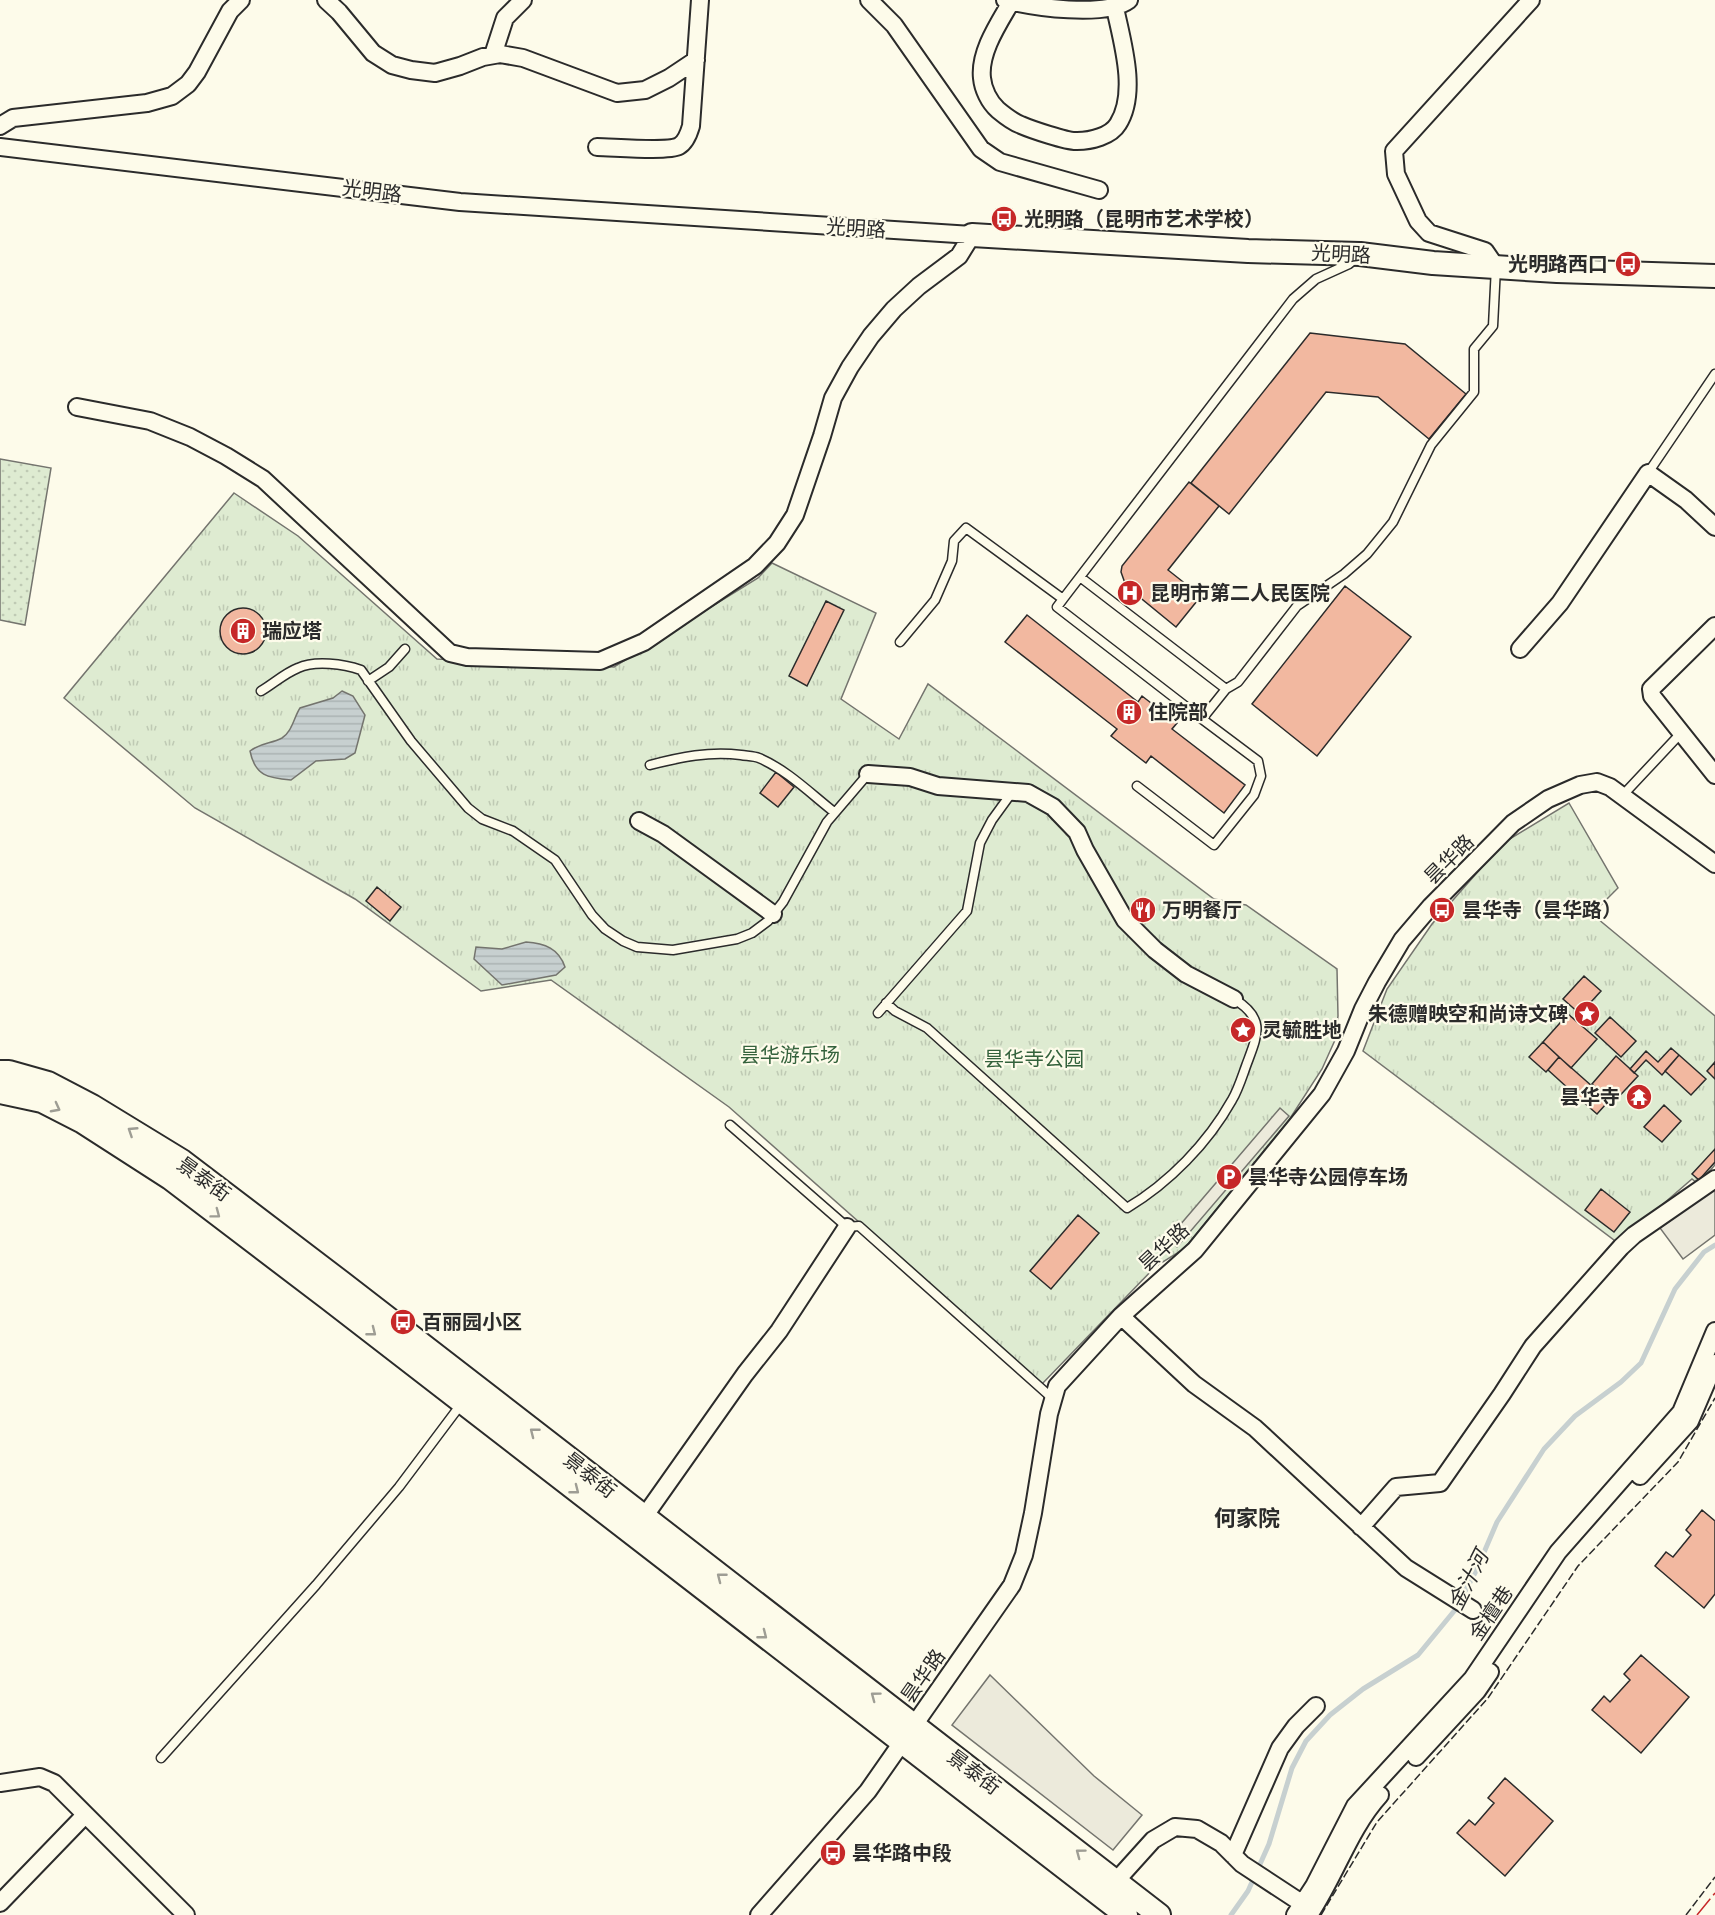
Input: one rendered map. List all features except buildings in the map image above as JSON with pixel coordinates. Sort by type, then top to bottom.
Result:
[{"type":"street","points":[[0,126],[13,118],[147,103],[172,96],[188,84],[197,72],[230,11],[241,0]]},
{"type":"street","points":[[326,0],[339,12],[373,54],[392,65],[411,70],[435,73],[500,54],[523,58],[617,93],[645,90],[669,78],[696,60]]},
{"type":"street","points":[[493,55],[505,18],[524,0]]},
{"type":"street","points":[[597,147],[667,149],[679,146],[687,137],[691,126],[700,0]]},
{"type":"street","points":[[869,0],[894,26],[981,149],[1000,162],[1100,190]]},
{"type":"street","points":[[1496,267],[1485,251],[1428,233],[1418,221],[1396,174],[1394,150],[1531,0]]},
{"type":"street","points":[[1008,1],[1096,10],[1122,4],[1127,100],[1118,125],[1110,132],[1076,142],[1020,125],[997,109],[987,97],[982,77],[984,58],[1008,1]]},
{"type":"street","name":"光明路","points":[[0,147],[459,202],[1248,251],[1360,254],[1433,263],[1557,271],[1715,276]]},
{"type":"street","points":[[77,406],[150,421],[199,442],[263,479],[450,653],[467,657],[600,661],[644,642],[755,566],[777,543],[795,515],[833,398],[850,367],[894,309],[919,286],[959,256],[972,235]]},
{"type":"street","points":[[1520,649],[1560,603],[1648,473],[1686,500],[1715,527]]},
{"type":"street","points":[[1715,626],[1651,689],[1652,696],[1715,775]]},
{"type":"street","points":[[868,774],[910,777],[938,786],[1028,793],[1053,807],[1077,832],[1125,920],[1155,950],[1186,974],[1234,999]]},
{"type":"street","name":"昙华路","points":[[759,1915],[868,1791],[1012,1585],[1024,1555],[1034,1513],[1052,1398],[1057,1386],[1121,1316],[1195,1250],[1322,1094],[1346,1051],[1377,982],[1402,940],[1431,906],[1513,823],[1548,798],[1580,785],[1597,782],[1610,787],[1715,864]]},
{"type":"street","points":[[639,821],[663,834],[773,914]]},
{"type":"street","name":"景泰街","points":[[0,1072],[9,1072],[48,1083],[92,1106],[182,1161],[469,1394],[908,1733],[1116,1881],[1160,1915]]},
{"type":"street","name":"景泰街","points":[[0,1092],[42,1101],[83,1122],[170,1178],[644,1517],[1126,1915]]},
{"type":"street","points":[[1361,1527],[1396,1487],[1440,1483],[1502,1395],[1533,1346],[1621,1246],[1715,1179]]},
{"type":"street","points":[[644,1517],[778,1331],[847,1227]]},
{"type":"street","points":[[1121,1316],[1194,1384],[1255,1428],[1406,1568],[1473,1610]]},
{"type":"street","name":"金檀巷","points":[[1302,1911],[1355,1806],[1472,1679],[1558,1552],[1681,1412],[1715,1331]]},
{"type":"street","name":"金檀巷","points":[[1302,1911],[1321,1898],[1366,1810],[1477,1691],[1568,1558],[1690,1420],[1715,1363]]},
{"type":"street","points":[[1237,1860],[1280,1748],[1296,1726],[1316,1706]]},
{"type":"street","points":[[0,1783],[40,1777],[54,1783],[186,1915]]},
{"type":"street","points":[[0,1903],[86,1815]]},
{"type":"street","points":[[1116,1881],[1153,1840],[1175,1827],[1197,1829],[1221,1843],[1237,1860],[1302,1911]]},
{"type":"lane","points":[[1137,786],[1214,845],[1254,795],[1261,776],[1258,761],[1057,607],[1293,299],[1316,279],[1349,264],[1360,254]]},
{"type":"lane","points":[[1202,719],[1226,689],[1238,682],[1297,606],[1344,574],[1367,554],[1393,522],[1431,445],[1474,392],[1474,350],[1493,326],[1496,267]]},
{"type":"lane","points":[[1648,473],[1715,374]]},
{"type":"lane","points":[[900,642],[935,600],[952,561],[954,541],[966,528],[1063,599]]},
{"type":"lane","points":[[1080,578],[1226,689]]},
{"type":"lane","points":[[368,681],[388,667],[405,649]]},
{"type":"lane","points":[[261,691],[299,667],[314,664],[350,666],[361,670],[411,741],[468,808],[482,819],[513,831],[555,860],[591,915],[605,929],[637,947],[673,950],[737,939],[752,933],[783,902],[827,822],[868,774]]},
{"type":"lane","points":[[1622,796],[1682,732]]},
{"type":"lane","points":[[650,765],[682,756],[704,753],[757,757],[779,768],[834,812]]},
{"type":"lane","points":[[878,1013],[967,911],[980,843],[992,820],[1014,791]]},
{"type":"lane","points":[[886,1003],[895,1011],[927,1028],[1127,1208],[1152,1193],[1207,1138],[1233,1099],[1257,1035],[1254,1018],[1248,1007],[1234,999]]},
{"type":"lane","points":[[730,1125],[847,1227],[860,1226],[1052,1398]]},
{"type":"lane","points":[[161,1758],[316,1585],[399,1487],[469,1394]]},
{"type":"green space","points":[[0,459],[51,468],[25,625],[0,620]]},
{"type":"green space","name":"昙华寺公园","points":[[234,493],[298,536],[437,659],[614,667],[758,578],[772,563],[876,613],[841,699],[899,739],[928,684],[1214,899],[1246,905],[1337,969],[1338,1016],[1335,1040],[1322,1069],[1289,1120],[1184,1249],[1156,1266],[1042,1384],[729,1107],[551,980],[481,991],[355,899],[195,808],[64,698]]},
{"type":"green space","points":[[1569,803],[1618,888],[1592,914],[1715,1016],[1715,1165],[1698,1184],[1692,1179],[1618,1243],[1363,1051],[1387,989],[1432,924],[1503,843]]},
{"type":"shaded area","points":[[342,691],[353,696],[365,715],[355,753],[345,759],[316,761],[291,780],[269,777],[259,771],[250,751],[282,738],[291,728],[300,708],[333,698]]},
{"type":"shaded area","points":[[526,942],[539,944],[555,951],[565,967],[556,975],[502,985],[474,959],[476,947],[502,949]]},
{"type":"shaded area","name":"昙华寺公园停车场","points":[[1280,1108],[1289,1116],[1177,1247],[1168,1239]]},
{"type":"shaded area","points":[[1715,1188],[1715,1235],[1683,1259],[1660,1228]]},
{"type":"shaded area","points":[[990,1675],[1094,1776],[1142,1815],[1113,1850],[952,1725]]},
{"type":"waterway","name":"金汁河","points":[[1231,1915],[1248,1891],[1269,1844],[1292,1768],[1306,1741],[1330,1715],[1363,1689],[1418,1655],[1455,1610],[1476,1571],[1497,1522],[1544,1449],[1575,1416],[1621,1382],[1641,1363],[1675,1289],[1704,1252],[1715,1245]]},
{"type":"fence","points":[[1321,1915],[1377,1822],[1488,1698],[1578,1566],[1678,1462],[1715,1398]]},
{"type":"fence","points":[[1686,1915],[1715,1877]]},
{"type":"power","points":[[1697,1915],[1715,1893]]},
{"type":"place","name":"光明路（昆明市艺术学校）","points":[[1004,219]]},
{"type":"place","name":"光明路西口","points":[[1628,264]]},
{"type":"place","name":"昆明市第二人民医院","points":[[1130,593]]},
{"type":"place","name":"瑞应塔","points":[[243,631]]},
{"type":"place","name":"住院部","points":[[1129,712]]},
{"type":"place","name":"万明餐厅","points":[[1143,910]]},
{"type":"place","name":"昙华寺（昙华路）","points":[[1442,910]]},
{"type":"place","name":"朱德赠映空和尚诗文碑","points":[[1587,1014]]},
{"type":"place","name":"灵毓胜地","points":[[1243,1030]]},
{"type":"place","name":"昙华寺","points":[[1639,1097]]},
{"type":"place","name":"昙华寺公园停车场","points":[[1229,1177]]},
{"type":"place","name":"百丽园小区","points":[[403,1322]]},
{"type":"place","name":"昙华路中段","points":[[833,1853]]},
{"type":"district","name":"何家院","points":[[1247,1518]]},
{"type":"park label","name":"昙华游乐场","points":[[790,1055]]}]
